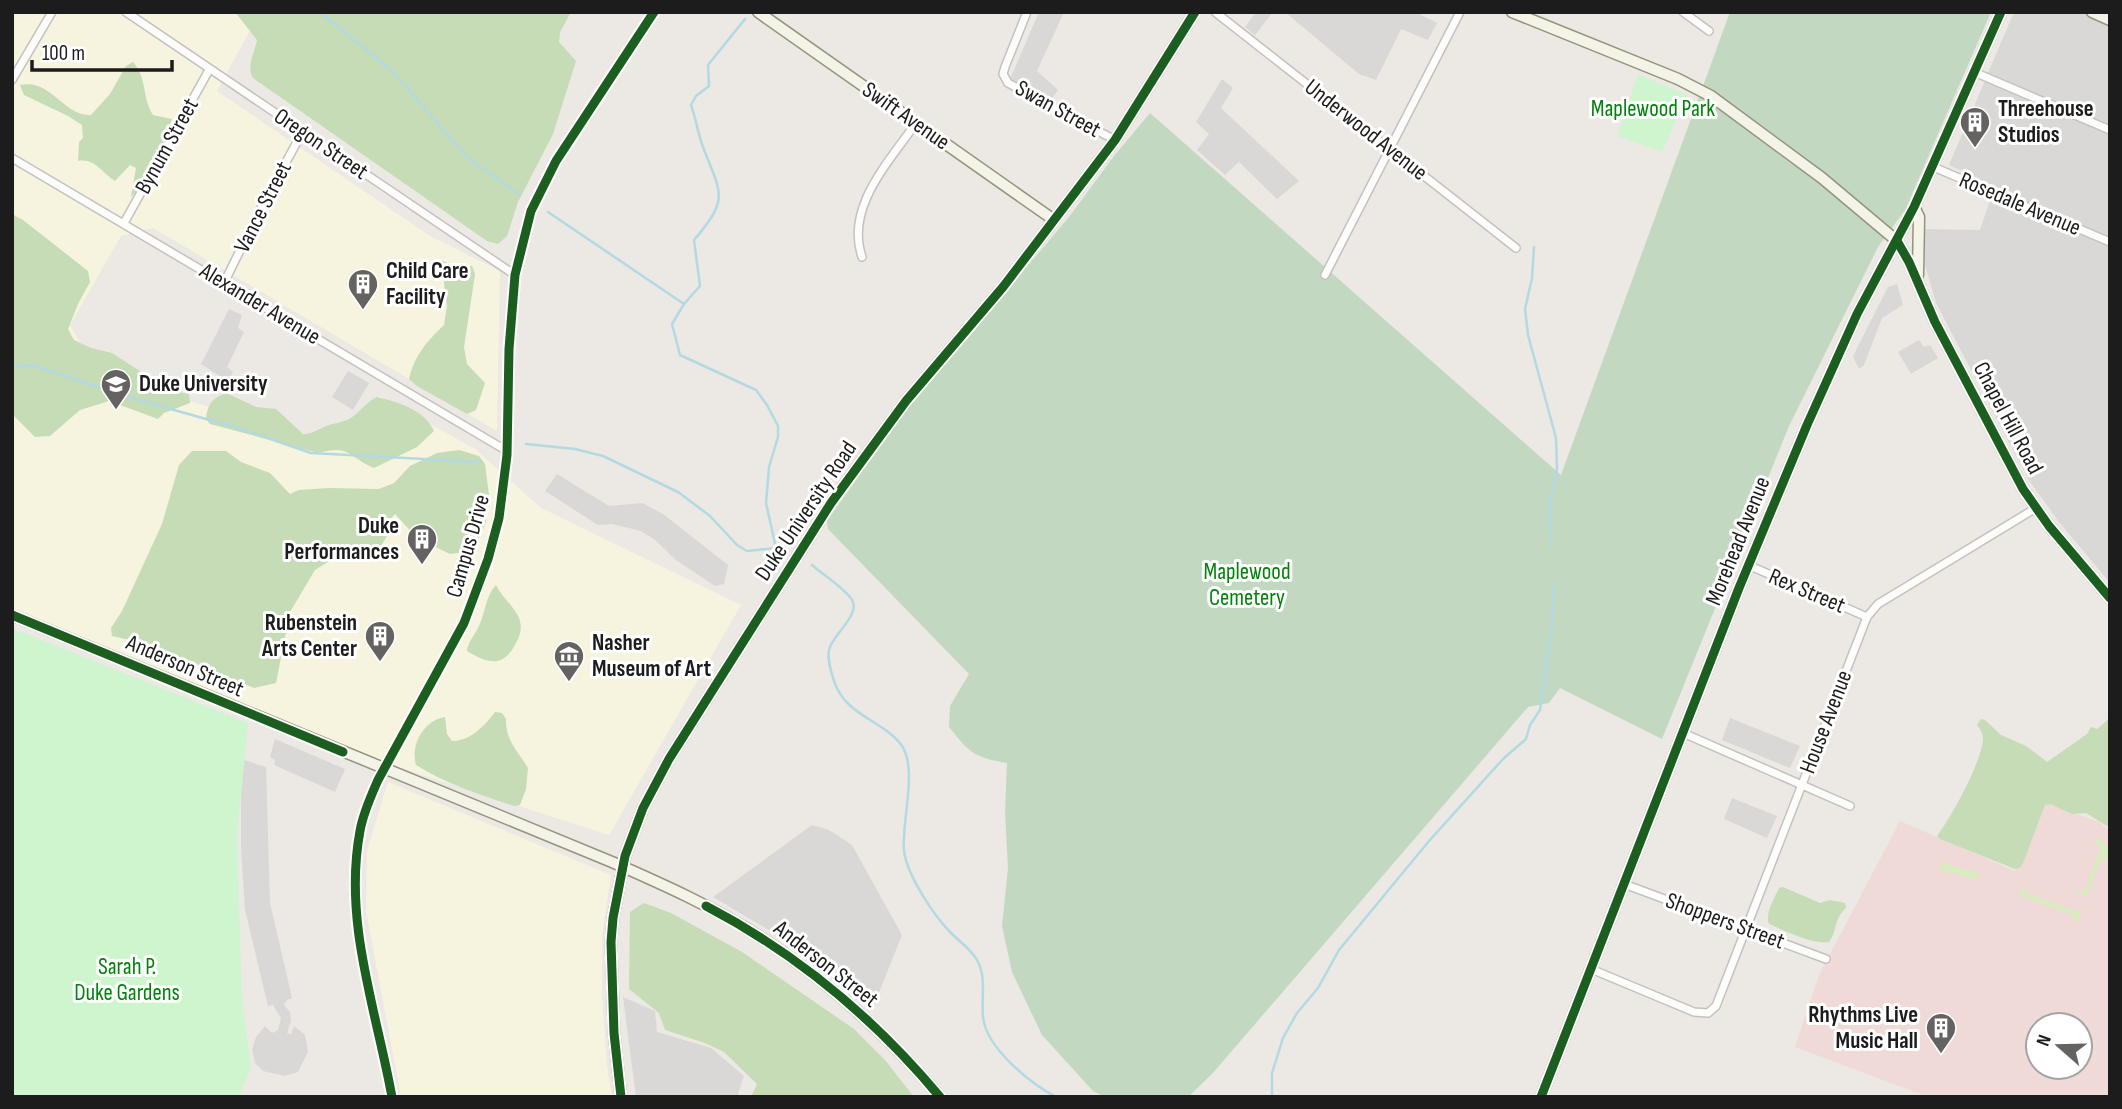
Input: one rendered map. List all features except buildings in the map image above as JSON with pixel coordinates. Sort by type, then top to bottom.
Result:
[{"type":"street","points":[[12,80],[52,12]]},
{"type":"street","name":"Oregon Street","points":[[126,12],[515,275]]},
{"type":"street","name":"Campus Drive","points":[[392,1097],[369,997],[354,890],[360,829],[366,807],[384,769],[473,603],[499,517],[507,452],[509,349],[515,275],[526,226],[546,180],[593,103],[654,12]]},
{"type":"street","name":"Swift Avenue","points":[[758,12],[1054,220]]},
{"type":"street","name":"Swan Street","points":[[1027,12],[1003,74],[1008,83],[1115,140]]},
{"type":"street","name":"Duke University Road","points":[[621,1097],[614,1033],[611,942],[622,866],[643,808],[669,759],[831,503],[906,401],[1003,287],[1115,140],[1195,12]]},
{"type":"street","name":"Underwood Avenue","points":[[1215,12],[1516,248]]},
{"type":"street","points":[[1325,275],[1461,12]]},
{"type":"street","name":"Chapel Hill Road","points":[[1513,12],[1678,79],[1711,96],[1822,178],[1897,241],[1907,257],[1935,322],[2012,468],[2036,508],[2110,598]]},
{"type":"street","points":[[1683,12],[1709,32]]},
{"type":"street","name":"Morehead Avenue","points":[[1541,1097],[1748,565],[1842,345],[1914,207],[2001,12]]},
{"type":"street","points":[[2092,12],[2110,20]]},
{"type":"street","name":"Bynum Street","points":[[124,223],[209,70]]},
{"type":"street","points":[[1974,72],[2110,130]]},
{"type":"street","points":[[862,257],[857,242],[862,207],[868,193],[916,122]]},
{"type":"street","name":"Vance Street","points":[[224,283],[303,131]]},
{"type":"street","name":"Alexander Avenue","points":[[12,158],[507,452]]},
{"type":"street","name":"Rosedale Avenue","points":[[1931,166],[2110,242]]},
{"type":"street","points":[[1914,207],[1919,217],[1919,288]]},
{"type":"street","name":"House Avenue","points":[[1591,969],[1694,1012],[1708,1013],[1716,1006],[1867,617],[1878,604],[2036,508]]},
{"type":"street","name":"Rex Street","points":[[1748,565],[1867,617]]},
{"type":"street","name":"Anderson Street","points":[[12,615],[622,866],[735,922],[792,960],[863,1015],[940,1097]]},
{"type":"street","points":[[1683,733],[1850,806]]},
{"type":"street","name":"Shoppers Street","points":[[1624,884],[1826,959]]},
{"type":"shaded area","name":"Duke University","points":[[12,12],[243,12],[255,21],[217,91],[430,236],[500,271],[497,431],[153,228],[121,236],[70,325],[94,367],[164,394],[341,444],[380,396],[475,449],[541,508],[741,605],[609,835],[373,759],[12,612]]},
{"type":"shaded area","points":[[1039,12],[1064,12],[1037,71],[1058,90],[1050,101],[1010,79]]},
{"type":"shaded area","points":[[1256,12],[1273,12],[1255,35],[1245,27]]},
{"type":"shaded area","points":[[1285,12],[1415,12],[1437,23],[1428,40],[1401,29],[1376,80],[1359,74]]},
{"type":"shaded area","points":[[2014,12],[2110,12],[2110,583],[2059,522],[2028,479],[1936,303],[1925,265],[1925,229],[1980,230],[1997,188],[1949,165]]},
{"type":"shaded area","points":[[1222,79],[1233,88],[1221,108],[1299,181],[1277,199],[1239,162],[1225,175],[1197,150],[1209,134],[1196,122]]},
{"type":"shaded area","points":[[1897,284],[1903,305],[1882,318],[1864,365],[1859,369],[1853,357],[1888,287]]},
{"type":"shaded area","points":[[229,309],[242,315],[238,328],[244,332],[227,367],[233,372],[228,381],[201,364]]},
{"type":"shaded area","points":[[1919,340],[1924,347],[1930,345],[1938,358],[1911,374],[1898,352]]},
{"type":"shaded area","points":[[348,371],[369,383],[353,410],[332,397]]},
{"type":"shaded area","points":[[557,474],[609,506],[642,503],[663,514],[728,565],[724,584],[715,586],[676,560],[641,531],[612,524],[598,525],[545,491]]},
{"type":"shaded area","points":[[1730,718],[1800,746],[1790,768],[1722,740]]},
{"type":"shaded area","points":[[275,739],[345,769],[335,792],[274,765],[275,760],[270,757]]},
{"type":"shaded area","points":[[241,759],[266,767],[270,903],[292,998],[284,1005],[290,1012],[291,1021],[287,1033],[291,1034],[294,1026],[305,1035],[308,1052],[298,1072],[285,1076],[263,1071],[255,1063],[252,1049],[256,1037],[265,1026],[272,1033],[278,1030],[281,1018],[273,1005],[268,1006],[245,910],[241,848]]},
{"type":"shaded area","points":[[388,782],[611,875],[602,936],[602,995],[612,1097],[401,1097],[366,911],[367,850]]},
{"type":"shaded area","points":[[1732,798],[1777,816],[1767,838],[1724,819]]},
{"type":"shaded area","points":[[2043,802],[2099,822],[2110,831],[2110,1097],[1928,1097],[1795,1047],[1819,975],[1900,821],[2015,871]]},
{"type":"shaded area","points":[[812,825],[829,830],[852,845],[902,935],[872,1010],[821,966],[784,939],[713,897]]},
{"type":"shaded area","points":[[623,997],[655,1011],[657,1032],[711,1048],[744,1076],[737,1097],[636,1097]]},
{"type":"green space","points":[[235,12],[571,12],[560,32],[559,42],[576,61],[553,134],[518,202],[507,236],[498,244],[487,241],[253,78],[251,64],[257,40]]},
{"type":"green space","name":"Maplewood Cemetery","points":[[1730,12],[1991,12],[1905,210],[1878,247],[1789,426],[1662,739],[1560,688],[1549,703],[1528,707],[1212,1074],[1188,1097],[1105,1097],[1093,1091],[1042,1035],[1012,972],[1002,926],[1008,868],[1005,812],[1007,763],[979,756],[962,743],[949,727],[950,706],[969,674],[828,529],[827,521],[910,405],[1069,217],[1150,113],[1561,475]]},
{"type":"green space","points":[[133,62],[140,74],[153,115],[172,119],[150,171],[131,197],[136,168],[130,165],[115,181],[94,164],[78,161],[79,142],[83,138],[82,125],[24,95],[20,85],[40,87],[72,110],[91,115],[110,94],[126,66]]},
{"type":"green space","name":"Maplewood Park","points":[[1638,74],[1687,95],[1662,152],[1617,136]]},
{"type":"green space","points":[[12,214],[88,271],[90,282],[68,329],[74,340],[112,353],[169,390],[189,394],[190,403],[164,413],[158,419],[109,401],[80,410],[50,436],[35,437],[12,414]]},
{"type":"green space","points":[[441,260],[454,266],[472,266],[475,274],[464,347],[467,364],[485,383],[476,410],[467,414],[409,379],[422,349],[444,325],[447,306]]},
{"type":"green space","points":[[226,393],[256,407],[276,409],[303,434],[351,418],[377,397],[418,412],[434,431],[417,447],[374,468],[343,451],[318,453],[210,424],[206,419],[209,406],[217,397]]},
{"type":"green space","points":[[459,450],[479,456],[485,464],[489,495],[486,522],[480,537],[465,552],[450,554],[417,538],[395,514],[388,522],[387,536],[378,551],[336,557],[315,570],[290,612],[276,683],[254,688],[151,645],[112,636],[111,628],[122,611],[162,524],[179,465],[192,451],[226,451],[241,462],[270,473],[290,494],[299,490],[328,488],[379,489],[394,483],[410,466],[437,453]]},
{"type":"green space","points":[[496,585],[516,612],[521,627],[519,638],[506,657],[489,661],[467,651]]},
{"type":"green space","name":"Sarah P. Duke Gardens","points":[[12,628],[248,723],[237,837],[242,1001],[251,1067],[239,1097],[12,1097]]},
{"type":"green space","points":[[495,712],[502,713],[506,719],[510,739],[528,768],[526,789],[520,805],[514,806],[464,789],[416,765],[417,742],[431,723],[445,717],[447,734],[452,741],[459,740],[476,732]]},
{"type":"green space","points":[[2110,718],[2110,828],[2086,813],[2072,814],[2050,804],[2045,805],[2023,863],[2020,868],[2015,869],[1937,836],[1977,763],[1983,740],[1977,725],[1981,719],[2001,735],[2026,746],[2047,762],[2087,734],[2091,727],[2097,729]]},
{"type":"green space","points":[[2098,838],[2109,848],[2110,856],[2099,863],[2087,896],[2076,895],[2076,892],[2084,893],[2101,846],[2095,843]]},
{"type":"green space","points":[[1941,862],[1978,873],[1976,880],[1939,869]]},
{"type":"green space","points":[[2023,884],[2024,892],[2077,912],[2081,907],[2078,922],[2074,922],[2075,916],[2019,895]]},
{"type":"green space","points":[[1783,887],[1820,903],[1830,900],[1845,903],[1846,908],[1839,917],[1829,942],[1807,939],[1769,924],[1771,906],[1779,888]]},
{"type":"green space","points":[[644,903],[671,913],[742,952],[854,1029],[885,1060],[914,1097],[751,1097],[757,1084],[724,1052],[665,1030],[659,1013],[629,989],[630,912]]},
{"type":"waterway","points":[[320,12],[392,71],[468,158],[519,194]]},
{"type":"waterway","points":[[684,304],[700,286],[694,240],[713,214],[719,195],[691,105],[696,96],[709,86],[708,65],[745,19]]},
{"type":"waterway","points":[[526,444],[575,449],[603,456],[678,492],[710,516],[737,545],[747,551],[776,548],[766,503],[769,467],[778,437],[778,426],[767,405],[756,390],[680,355],[672,324],[684,304],[548,212]]},
{"type":"waterway","points":[[1534,247],[1532,278],[1525,309],[1528,335],[1556,438],[1557,469],[1550,504],[1551,545]]},
{"type":"waterway","points":[[12,367],[32,365],[311,453],[481,462]]},
{"type":"waterway","points":[[812,565],[845,591],[854,606],[829,650],[831,669],[839,693],[856,710],[895,737],[907,756],[909,782],[904,851],[910,872],[937,916],[977,960],[983,981],[983,1017],[992,1041],[1022,1074],[1056,1097]]},
{"type":"waterway","points":[[1272,1097],[1272,1073],[1283,1038],[1297,1013],[1318,988],[1339,950],[1429,841],[1503,759],[1526,739],[1530,725],[1540,710],[1552,626],[1554,584]]},
{"type":"cycle path","points":[[392,1097],[358,932],[356,865],[361,824],[378,780],[464,623],[488,559],[499,518],[507,455],[509,349],[515,275],[531,211],[556,161],[654,12]]},
{"type":"cycle path","points":[[621,1097],[614,1033],[611,942],[625,856],[643,808],[669,759],[831,503],[906,401],[1003,287],[1115,140],[1195,12]]},
{"type":"cycle path","points":[[1541,1097],[1739,588],[1807,425],[1857,314],[1914,207],[2001,12]]},
{"type":"cycle path","points":[[1897,241],[1935,322],[2023,489],[2049,526],[2110,598]]},
{"type":"cycle path","points":[[12,615],[343,752]]},
{"type":"cycle path","points":[[706,906],[771,945],[832,990],[889,1041],[940,1097]]},
{"type":"place","name":"Threehouse Studios","points":[[1975,149]]},
{"type":"place","name":"Child Care Facility","points":[[363,311]]},
{"type":"place","name":"Duke University","points":[[116,411]]},
{"type":"place","name":"Duke Performances","points":[[422,566]]},
{"type":"place","name":"Rubenstein Arts Center","points":[[380,663]]},
{"type":"place","name":"Nasher Museum of Art","points":[[569,683]]},
{"type":"place","name":"Rhythms Live Music Hall","points":[[1941,1055]]}]
